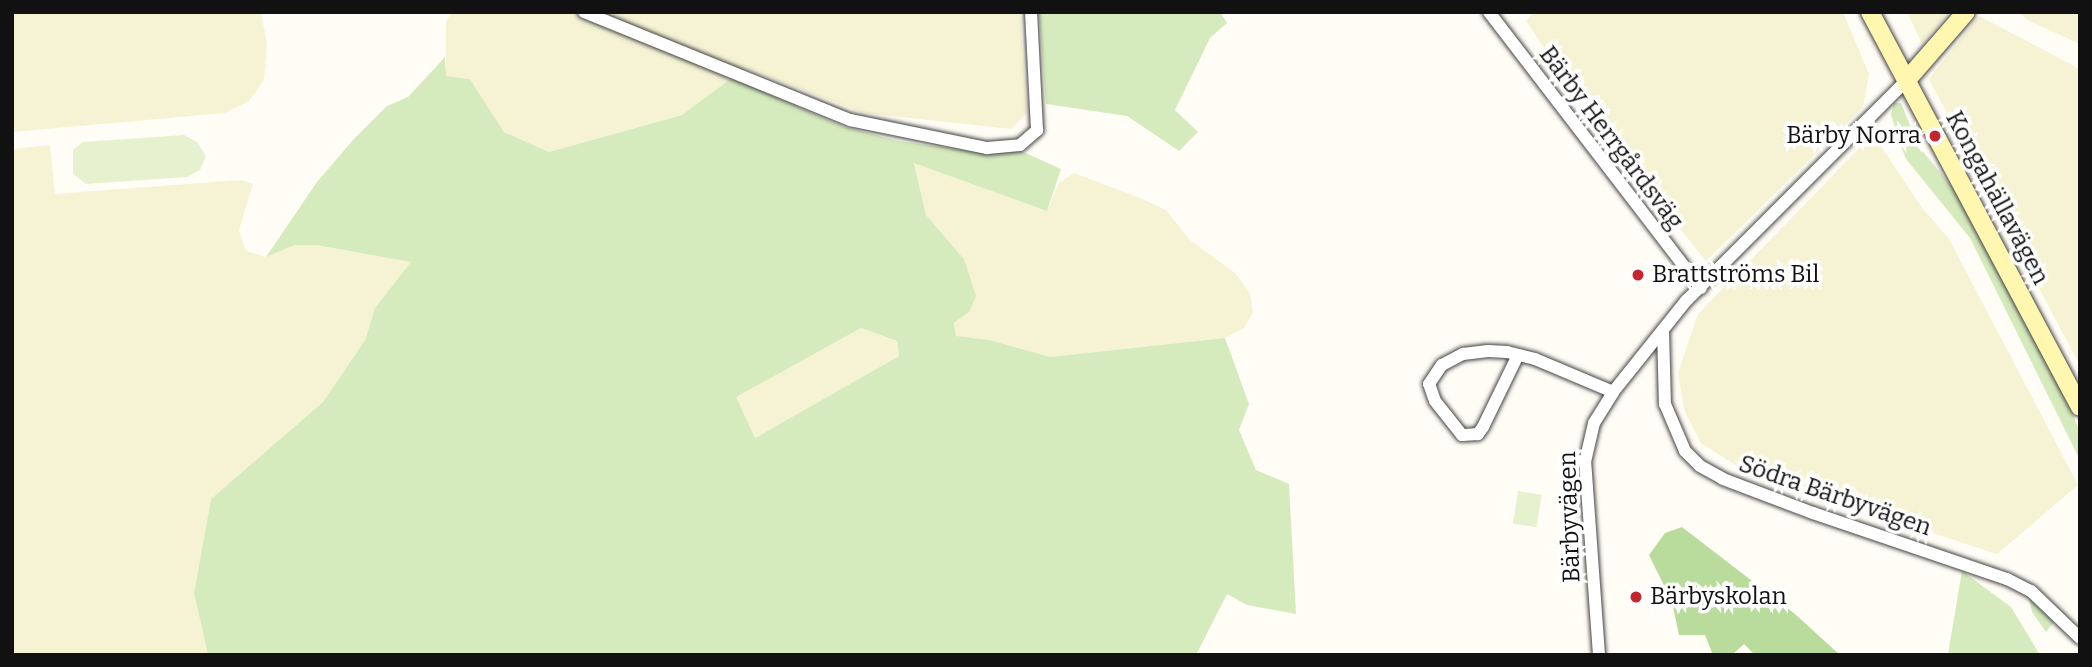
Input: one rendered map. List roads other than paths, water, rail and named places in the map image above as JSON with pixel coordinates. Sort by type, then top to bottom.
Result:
[{"type":"main road","name":"Kongahällavägen","points":[[1870,12],[2080,407]]},
{"type":"main road","points":[[1906,81],[1966,12]]},
{"type":"street","points":[[584,12],[850,120],[987,148],[1020,145],[1037,130],[1031,12]]},
{"type":"street","name":"Bärby Herrgårdsväg","points":[[1489,12],[1701,288]]},
{"type":"street","name":"Bärbyvägen","points":[[1599,655],[1585,462],[1594,424],[1614,392],[1663,330],[1701,288],[1906,81]]},
{"type":"street","name":"Södra Bärbyvägen","points":[[1663,330],[1665,404],[1685,451],[1700,466],[1800,508],[2007,579],[2031,591],[2080,638]]},
{"type":"street","points":[[1518,355],[1483,428],[1478,434],[1462,435],[1430,394],[1432,376],[1463,354],[1488,351],[1518,355],[1553,364],[1614,392]]},
{"type":"place","name":"Bärby Norra","points":[[1935,136]]},
{"type":"place","name":"Brattströms Bil","points":[[1638,275]]},
{"type":"place","name":"Bärbyskolan","points":[[1636,597]]}]
